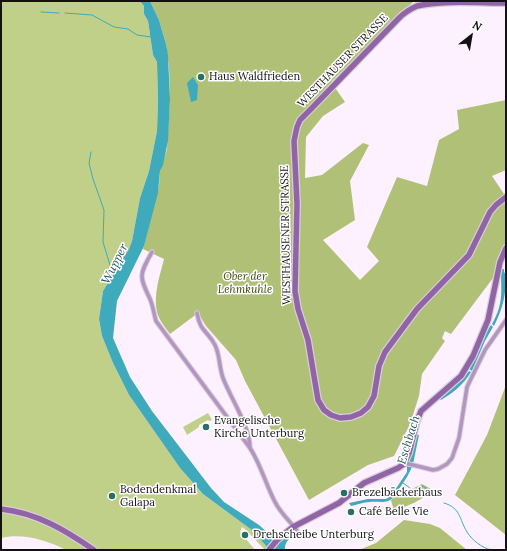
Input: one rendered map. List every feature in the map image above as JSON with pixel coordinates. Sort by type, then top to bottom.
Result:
[{"type":"main road","name":"WESTHAUSER STRASSE","points":[[295,132],[300,120],[305,114],[399,18],[410,9],[417,5],[434,1],[506,4]]},
{"type":"main road","name":"WESTHAUSENER STRASSE","points":[[295,132],[293,149],[297,204],[296,300],[309,345],[318,400],[324,410],[337,417],[347,418],[355,416],[368,407],[374,396],[379,366],[385,352],[417,309],[466,259],[490,212],[506,197]]},
{"type":"main road","points":[[269,550],[277,540],[293,528],[338,503],[364,482],[408,464],[409,453],[421,410],[462,374],[473,356],[488,320],[500,262],[506,248]]},
{"type":"main road","points":[[1,509],[24,513],[50,522],[75,536],[94,550]]},
{"type":"street","points":[[152,252],[142,271],[141,277],[156,321],[250,448],[284,517],[298,532]]},
{"type":"street","points":[[198,313],[200,326],[216,347],[222,376],[231,399],[243,421],[250,448]]},
{"type":"street","points":[[408,464],[438,470],[447,464],[452,458],[459,438],[468,385],[488,344],[506,320]]},
{"type":"green space","points":[[1,1],[140,1],[144,6],[144,14],[148,21],[153,55],[157,62],[157,131],[149,171],[140,198],[132,241],[129,249],[103,291],[99,319],[102,336],[113,363],[129,395],[180,468],[203,494],[253,531],[267,547],[265,550],[242,527],[240,532],[242,536],[255,550],[66,550],[34,538],[18,536],[1,538]]},
{"type":"green space","name":"Ober der Lehmkuhle","points":[[150,1],[414,1],[331,82],[345,102],[323,116],[306,137],[305,178],[322,175],[363,143],[369,145],[350,181],[355,220],[323,240],[360,280],[379,261],[367,247],[397,177],[427,186],[439,140],[459,129],[457,110],[506,100],[506,170],[492,176],[506,197],[506,244],[500,254],[494,278],[451,334],[445,331],[442,338],[445,341],[422,374],[419,396],[410,424],[394,456],[368,465],[309,500],[245,381],[236,360],[206,326],[198,313],[170,334],[162,323],[157,312],[156,292],[164,259],[143,249],[159,186],[160,171],[167,149],[170,99],[169,67],[166,44],[159,20]]},
{"type":"green space","points":[[506,385],[506,535],[455,495],[487,435]]},
{"type":"green space","points":[[208,413],[212,420],[208,420],[199,425],[199,427],[187,435],[183,427]]},
{"type":"green space","points":[[422,484],[431,489],[424,497],[414,503],[394,511],[391,500],[395,496],[398,496]]},
{"type":"green space","points":[[404,520],[430,524],[440,528],[467,550],[359,550],[376,543]]},
{"type":"water","points":[[140,1],[150,1],[159,20],[166,44],[170,99],[168,141],[163,165],[160,171],[158,193],[144,246],[117,301],[113,338],[130,377],[152,411],[211,488],[224,502],[259,525],[279,543],[294,531],[295,534],[286,542],[285,550],[265,550],[267,547],[253,531],[203,494],[180,468],[129,395],[113,363],[102,336],[99,319],[103,291],[129,249],[132,241],[140,198],[149,171],[157,131],[157,62],[153,55],[148,21],[144,14],[144,6]]},
{"type":"water","points":[[193,77],[198,85],[197,100],[191,102],[187,83]]},
{"type":"water","points":[[501,269],[504,269],[506,275],[505,289],[502,307],[494,326],[492,324],[496,317],[501,297]]},
{"type":"water","points":[[491,325],[493,327],[472,371],[469,369],[485,334]]},
{"type":"water","points":[[469,371],[471,372],[468,377],[454,391],[441,400],[438,397],[465,376]]},
{"type":"water","points":[[416,434],[419,435],[413,464],[408,462]]},
{"type":"water","points":[[407,466],[412,467],[395,495],[393,493],[407,472]]},
{"type":"water","points":[[392,495],[394,496],[392,499],[386,502],[367,502],[351,506],[349,503],[368,499],[386,499]]},
{"type":"waterway","points":[[41,12],[59,13]]},
{"type":"waterway","points":[[65,13],[92,15],[114,27],[128,29],[137,35],[151,37]]},
{"type":"waterway","name":"Wupper","points":[[91,152],[89,163],[104,210],[103,242],[110,265],[109,279]]},
{"type":"waterway","points":[[403,483],[410,488]]},
{"type":"waterway","points":[[417,488],[423,486],[429,490]]},
{"type":"waterway","points":[[444,503],[450,505],[457,511],[464,527],[472,538],[484,547],[491,550]]},
{"type":"place","name":"Haus Waldfrieden","points":[[201,77]]},
{"type":"place","name":"Evangelische Kirche Unterburg","points":[[206,427]]},
{"type":"place","name":"Brezelbäckerhaus","points":[[344,493]]},
{"type":"place","name":"Bodendenkmal Galapa","points":[[112,496]]},
{"type":"place","name":"Café Belle Vie","points":[[351,512]]},
{"type":"place","name":"Drehscheibe Unterburg","points":[[245,535]]},
{"type":"water label","name":"Eschbach","points":[[409,440]]}]
